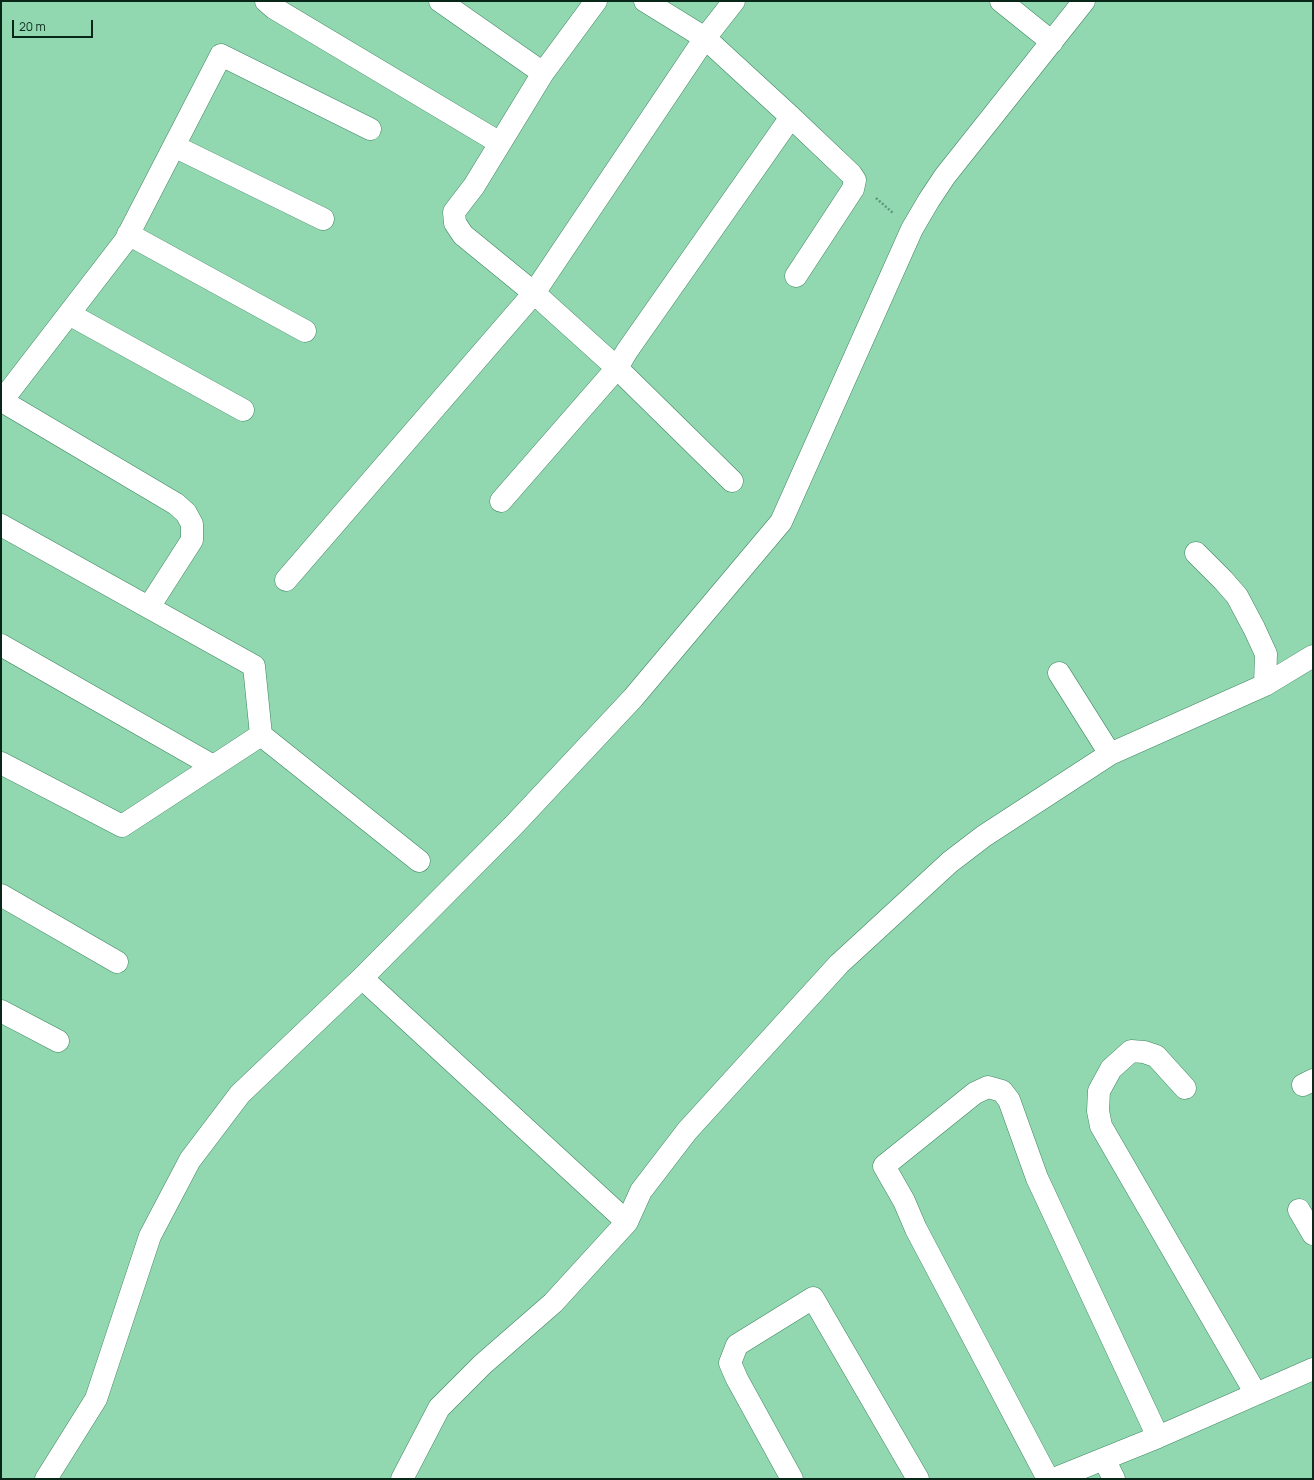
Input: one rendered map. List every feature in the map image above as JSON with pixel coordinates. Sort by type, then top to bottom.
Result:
[{"type":"street","points":[[266,1],[274,8],[500,143]]},
{"type":"street","points":[[440,1],[543,72]]},
{"type":"street","points":[[596,1],[543,72],[474,186],[454,212],[455,223],[463,235],[534,293],[617,368],[732,481]]},
{"type":"street","points":[[645,1],[705,38],[791,117],[851,174],[855,180],[853,189],[796,276]]},
{"type":"street","points":[[286,580],[534,293],[705,38],[734,1]]},
{"type":"street","points":[[1001,1],[1052,42]]},
{"type":"street","points":[[46,1479],[96,1399],[150,1236],[190,1160],[240,1094],[362,978],[514,826],[633,698],[781,522],[912,229],[945,176],[1084,1]]},
{"type":"street","points":[[149,607],[192,540],[192,524],[186,513],[176,504],[1,402],[125,241],[221,55],[370,129]]},
{"type":"street","points":[[501,501],[617,368],[626,351],[791,117]]},
{"type":"street","points":[[174,146],[323,219]]},
{"type":"street","points":[[128,234],[305,330]]},
{"type":"street","points":[[69,314],[243,410]]},
{"type":"street","points":[[1,524],[254,666],[261,735],[419,861]]},
{"type":"street","points":[[1196,553],[1237,596],[1254,628],[1266,654],[1265,685]]},
{"type":"street","points":[[1,645],[213,766]]},
{"type":"street","points":[[402,1479],[439,1408],[483,1364],[554,1303],[626,1222],[641,1191],[687,1131],[839,964],[950,862],[984,836],[1110,754],[1265,685],[1313,656]]},
{"type":"street","points":[[1059,673],[1110,754]]},
{"type":"street","points":[[1,763],[122,826],[261,735]]},
{"type":"street","points":[[1,895],[118,962]]},
{"type":"street","points":[[362,978],[626,1222]]},
{"type":"street","points":[[1,1011],[58,1042]]},
{"type":"street","points":[[1185,1088],[1156,1056],[1144,1052],[1131,1051],[1111,1069],[1099,1091],[1098,1111],[1101,1126],[1256,1394]]},
{"type":"street","points":[[1048,1479],[919,1236],[904,1201],[884,1166],[975,1093],[988,1087],[1002,1091],[1009,1100],[1038,1178],[1158,1437]]},
{"type":"street","points":[[1299,1210],[1313,1234]]},
{"type":"street","points":[[792,1479],[737,1379],[730,1363],[737,1346],[813,1298],[918,1479]]},
{"type":"street","points":[[1054,1479],[1158,1437],[1313,1369]]},
{"type":"street","points":[[1104,1459],[1114,1479]]},
{"type":"path","points":[[855,180],[912,229]]}]
